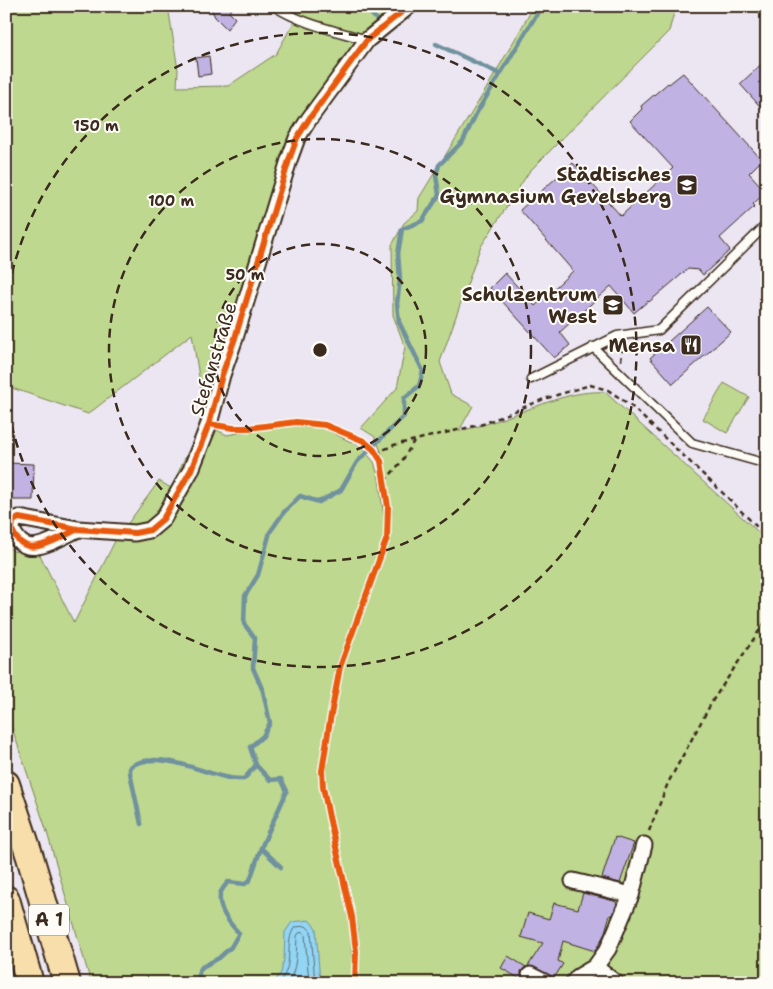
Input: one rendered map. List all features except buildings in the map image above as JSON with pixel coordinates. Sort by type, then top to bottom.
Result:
[{"type":"highway","name":"A 1","points":[[6,784],[67,983]]},
{"type":"highway","name":"A 1","points":[[6,899],[30,983]]},
{"type":"street","name":"Stefanstraße","points":[[78,529],[135,534],[150,530],[163,519],[191,470],[209,424],[222,375],[236,338],[289,160],[298,138],[309,119],[367,40],[409,6]]},
{"type":"street","points":[[573,983],[578,977],[595,967],[608,949],[631,895],[644,846]]},
{"type":"street","points":[[573,881],[631,895]]},
{"type":"street","points":[[595,967],[616,983]]},
{"type":"street","points":[[530,975],[546,983]]},
{"type":"lane","points":[[274,6],[283,12],[320,26],[367,40]]},
{"type":"lane","points":[[531,379],[593,346],[617,336],[659,330],[767,224]]},
{"type":"lane","points":[[593,346],[692,443],[767,464]]},
{"type":"path","points":[[622,350],[621,361],[627,367]]},
{"type":"path","points":[[376,453],[394,445],[483,424],[544,399],[590,385],[608,390],[636,412],[767,537]]},
{"type":"path","points":[[385,481],[402,461],[414,440]]},
{"type":"path","points":[[644,846],[668,783],[714,700],[767,619]]},
{"type":"green space","points":[[6,6],[168,6],[178,70],[177,87],[228,86],[276,54],[295,20],[362,40],[296,131],[202,423],[227,435],[284,425],[323,428],[361,447],[374,462],[379,479],[385,526],[382,544],[337,663],[319,775],[351,931],[352,983],[91,983],[46,829],[6,710],[6,542],[12,551],[40,555],[74,623],[115,541],[159,481],[171,488],[197,432],[204,407],[192,334],[88,414],[6,386]]},
{"type":"green space","points":[[294,6],[401,6],[365,37],[297,15],[298,10]]},
{"type":"green space","points":[[538,6],[676,6],[669,31],[529,172],[480,248],[440,362],[451,394],[473,406],[459,431],[570,395],[605,392],[767,540],[767,983],[357,983],[358,928],[326,788],[326,771],[333,717],[344,665],[390,540],[392,510],[383,456],[375,437],[361,428],[397,388],[405,347],[393,315],[392,245],[404,223],[418,211],[419,198],[485,91],[530,13]]},
{"type":"green space","points":[[724,383],[749,397],[727,433],[703,419]]},
{"type":"water","points":[[309,920],[316,928],[320,983],[273,983],[281,973],[284,959],[285,932],[292,922]]},
{"type":"waterway","points":[[364,6],[379,22]]},
{"type":"waterway","points":[[199,983],[199,972],[202,967],[219,958],[231,947],[239,933],[223,911],[220,901],[221,892],[228,882],[245,884],[250,880],[261,848],[287,791],[281,779],[270,780],[256,765],[250,747],[263,736],[270,723],[263,691],[253,668],[255,638],[244,624],[245,596],[258,575],[270,532],[284,512],[300,496],[319,502],[341,490],[357,462],[404,416],[404,398],[419,386],[423,371],[399,322],[397,304],[400,279],[398,254],[402,229],[422,221],[439,195],[436,175],[439,165],[463,141],[477,112],[538,12],[545,6]]},
{"type":"waterway","points":[[436,44],[500,74]]},
{"type":"waterway","points":[[141,824],[130,767],[140,762],[164,761],[190,766],[227,778],[244,779],[256,765]]},
{"type":"waterway","points":[[261,848],[281,867]]},
{"type":"cycle path","points":[[78,529],[44,545],[30,547],[20,542],[12,530],[13,521],[19,518],[78,529],[135,533],[150,530],[163,519],[191,470],[209,424],[222,375],[297,138],[367,40],[409,6]]},
{"type":"cycle path","points":[[209,424],[233,428],[249,428],[296,422],[325,425],[364,441],[374,450],[381,461],[388,507],[387,538],[340,667],[322,771],[329,817],[352,917],[356,951],[355,983]]},
{"type":"place","name":"Städtisches Gymnasium Gevelsberg","points":[[687,185]]},
{"type":"place","name":"Schulzentrum West","points":[[613,305]]},
{"type":"place","name":"Mensa","points":[[691,345]]}]
